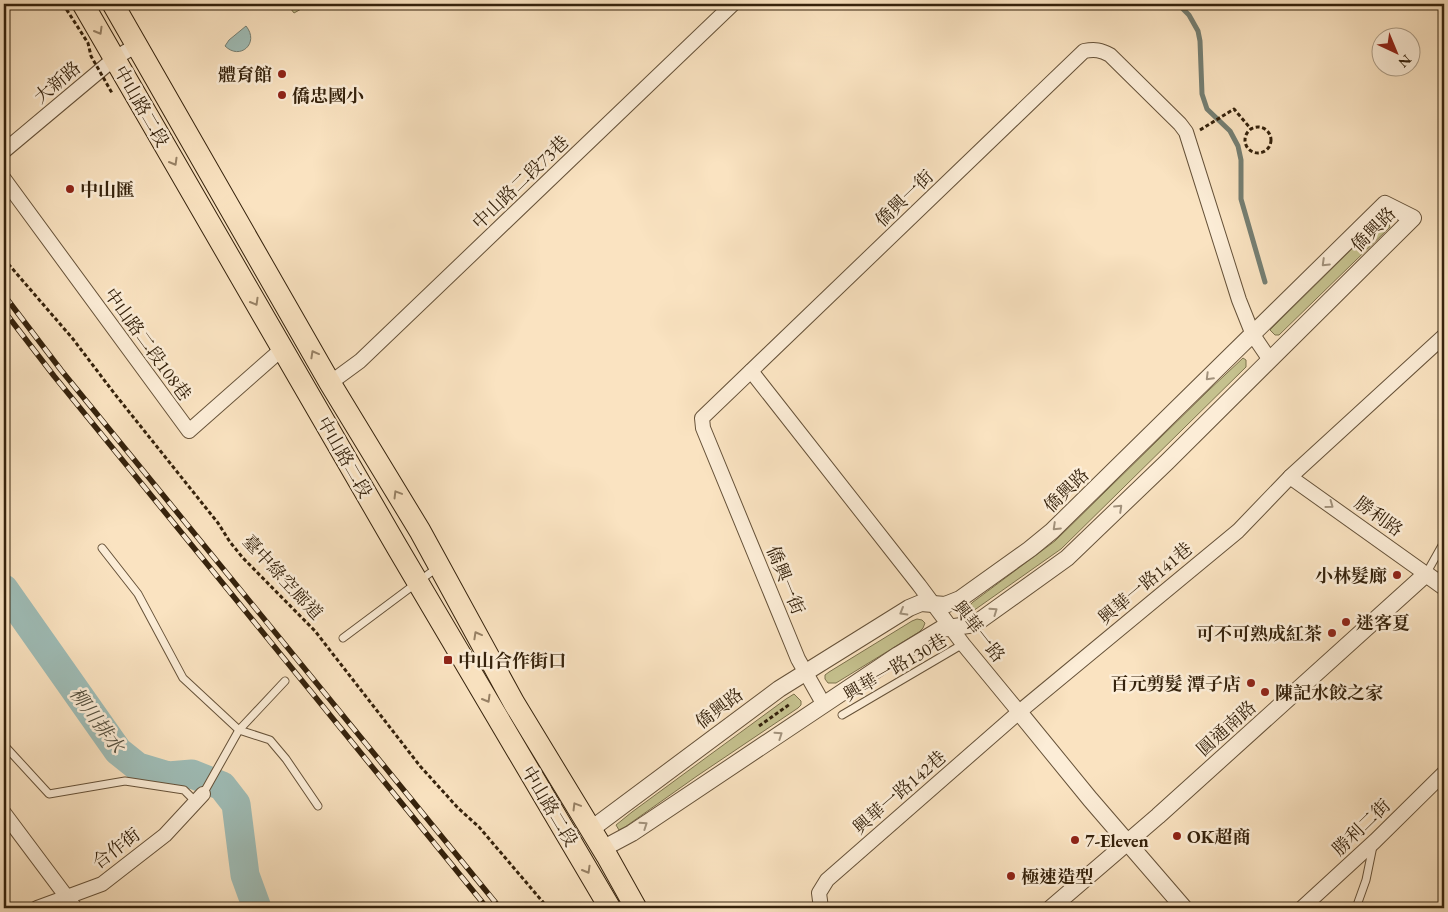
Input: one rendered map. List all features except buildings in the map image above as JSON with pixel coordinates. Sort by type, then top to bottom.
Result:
[{"type":"main road","name":"中山路二段","points":[[83,4],[282,349],[610,908]]},
{"type":"main road","name":"中山路二段","points":[[114,4],[330,383],[420,531],[514,703],[636,908]]},
{"type":"street","name":"中山路二段73巷","points":[[330,383],[360,361],[733,4]]},
{"type":"street","name":"大新路","points":[[4,151],[115,58],[137,45]]},
{"type":"street","name":"僑興一街","points":[[824,705],[798,660],[703,428],[702,418],[1084,51],[1102,50],[1110,56],[1186,132],[1239,300],[1252,334],[1270,360]]},
{"type":"street","name":"中山路二段108巷","points":[[4,179],[190,431],[282,349]]},
{"type":"street","name":"僑興路","points":[[590,830],[778,689],[909,608],[921,603],[945,605],[960,599],[1046,537],[1385,204],[1413,218],[1068,558],[974,624],[941,630],[914,646],[632,833],[602,849]]},
{"type":"street","name":"興華一路141巷","points":[[1019,712],[1238,531],[1290,476],[1444,336]]},
{"type":"street","name":"興華一路","points":[[751,371],[963,644],[1184,908]]},
{"type":"street","name":"勝利路","points":[[1290,476],[1444,588]]},
{"type":"street","name":"圓通南路","points":[[1051,908],[1128,843],[1426,574]]},
{"type":"street","name":"興華一路142巷","points":[[821,908],[819,893],[827,880],[1019,712]]},
{"type":"street","name":"勝利二街","points":[[1302,908],[1375,841],[1444,773]]},
{"type":"street","name":"合作街","points":[[37,908],[71,903],[102,884],[164,835],[199,797]]},
{"type":"street","points":[[4,813],[71,903]]},
{"type":"lane","points":[[1426,574],[1444,542]]},
{"type":"lane","points":[[102,548],[138,594],[183,678],[238,730],[270,740],[286,759],[318,806]]},
{"type":"lane","points":[[343,638],[438,566]]},
{"type":"lane","name":"興華一路130巷","points":[[842,715],[963,644]]},
{"type":"lane","points":[[4,745],[49,794],[124,782],[184,790],[199,797],[219,766],[238,730],[285,681]]},
{"type":"lane","points":[[1356,908],[1366,880],[1375,841]]},
{"type":"path","points":[[63,4],[88,43],[91,56],[112,93]]},
{"type":"path","points":[[1198,131],[1234,109],[1251,129]]},
{"type":"path","points":[[1260,127],[1268,130],[1271,143],[1266,150],[1258,153],[1247,147],[1245,139],[1251,129],[1260,127]]},
{"type":"path","name":"臺中綠空廊道","points":[[4,259],[73,339],[218,523],[243,558],[315,632],[420,766],[478,827],[548,908]]},
{"type":"shaded area","points":[[287,4],[310,4],[294,13]]},
{"type":"shaded area","points":[[1381,220],[1388,221],[1390,227],[1279,335],[1275,335],[1270,330]]},
{"type":"shaded area","points":[[1243,358],[1246,360],[1246,367],[1061,549],[973,611],[970,609],[970,605],[973,602],[1055,541]]},
{"type":"shaded area","points":[[917,619],[925,623],[919,632],[836,683],[828,683],[825,679],[825,675],[829,672]]},
{"type":"shaded area","points":[[794,694],[801,701],[801,705],[798,708],[619,830],[616,825],[632,812]]},
{"type":"water","points":[[246,26],[251,38],[246,48],[237,52],[225,46],[229,40]]},
{"type":"waterway","points":[[1178,4],[1189,15],[1198,31],[1202,94],[1207,109],[1230,131],[1238,146],[1241,160],[1241,199],[1265,282]]},
{"type":"waterway","name":"柳川排水","points":[[4,589],[118,751],[138,767],[168,776],[192,774],[222,786],[236,804],[245,875],[257,908]]},
{"type":"railway","points":[[4,295],[61,370],[500,908]]},
{"type":"railway","points":[[4,311],[54,376],[487,908]]},
{"type":"place","name":"體育館","points":[[282,74]]},
{"type":"place","name":"僑忠國小","points":[[282,95]]},
{"type":"place","name":"中山匯","points":[[70,189]]},
{"type":"place","name":"小林髮廊","points":[[1397,575]]},
{"type":"place","name":"迷客夏","points":[[1346,622]]},
{"type":"place","name":"可不可熟成紅茶","points":[[1332,633]]},
{"type":"place","name":"中山合作街口","points":[[448,660]]},
{"type":"place","name":"百元剪髮 潭子店","points":[[1251,683]]},
{"type":"place","name":"陳記水餃之家","points":[[1265,692]]},
{"type":"place","name":"OK超商","points":[[1177,836]]},
{"type":"place","name":"7-Eleven","points":[[1075,840]]},
{"type":"place","name":"極速造型","points":[[1011,876]]}]
